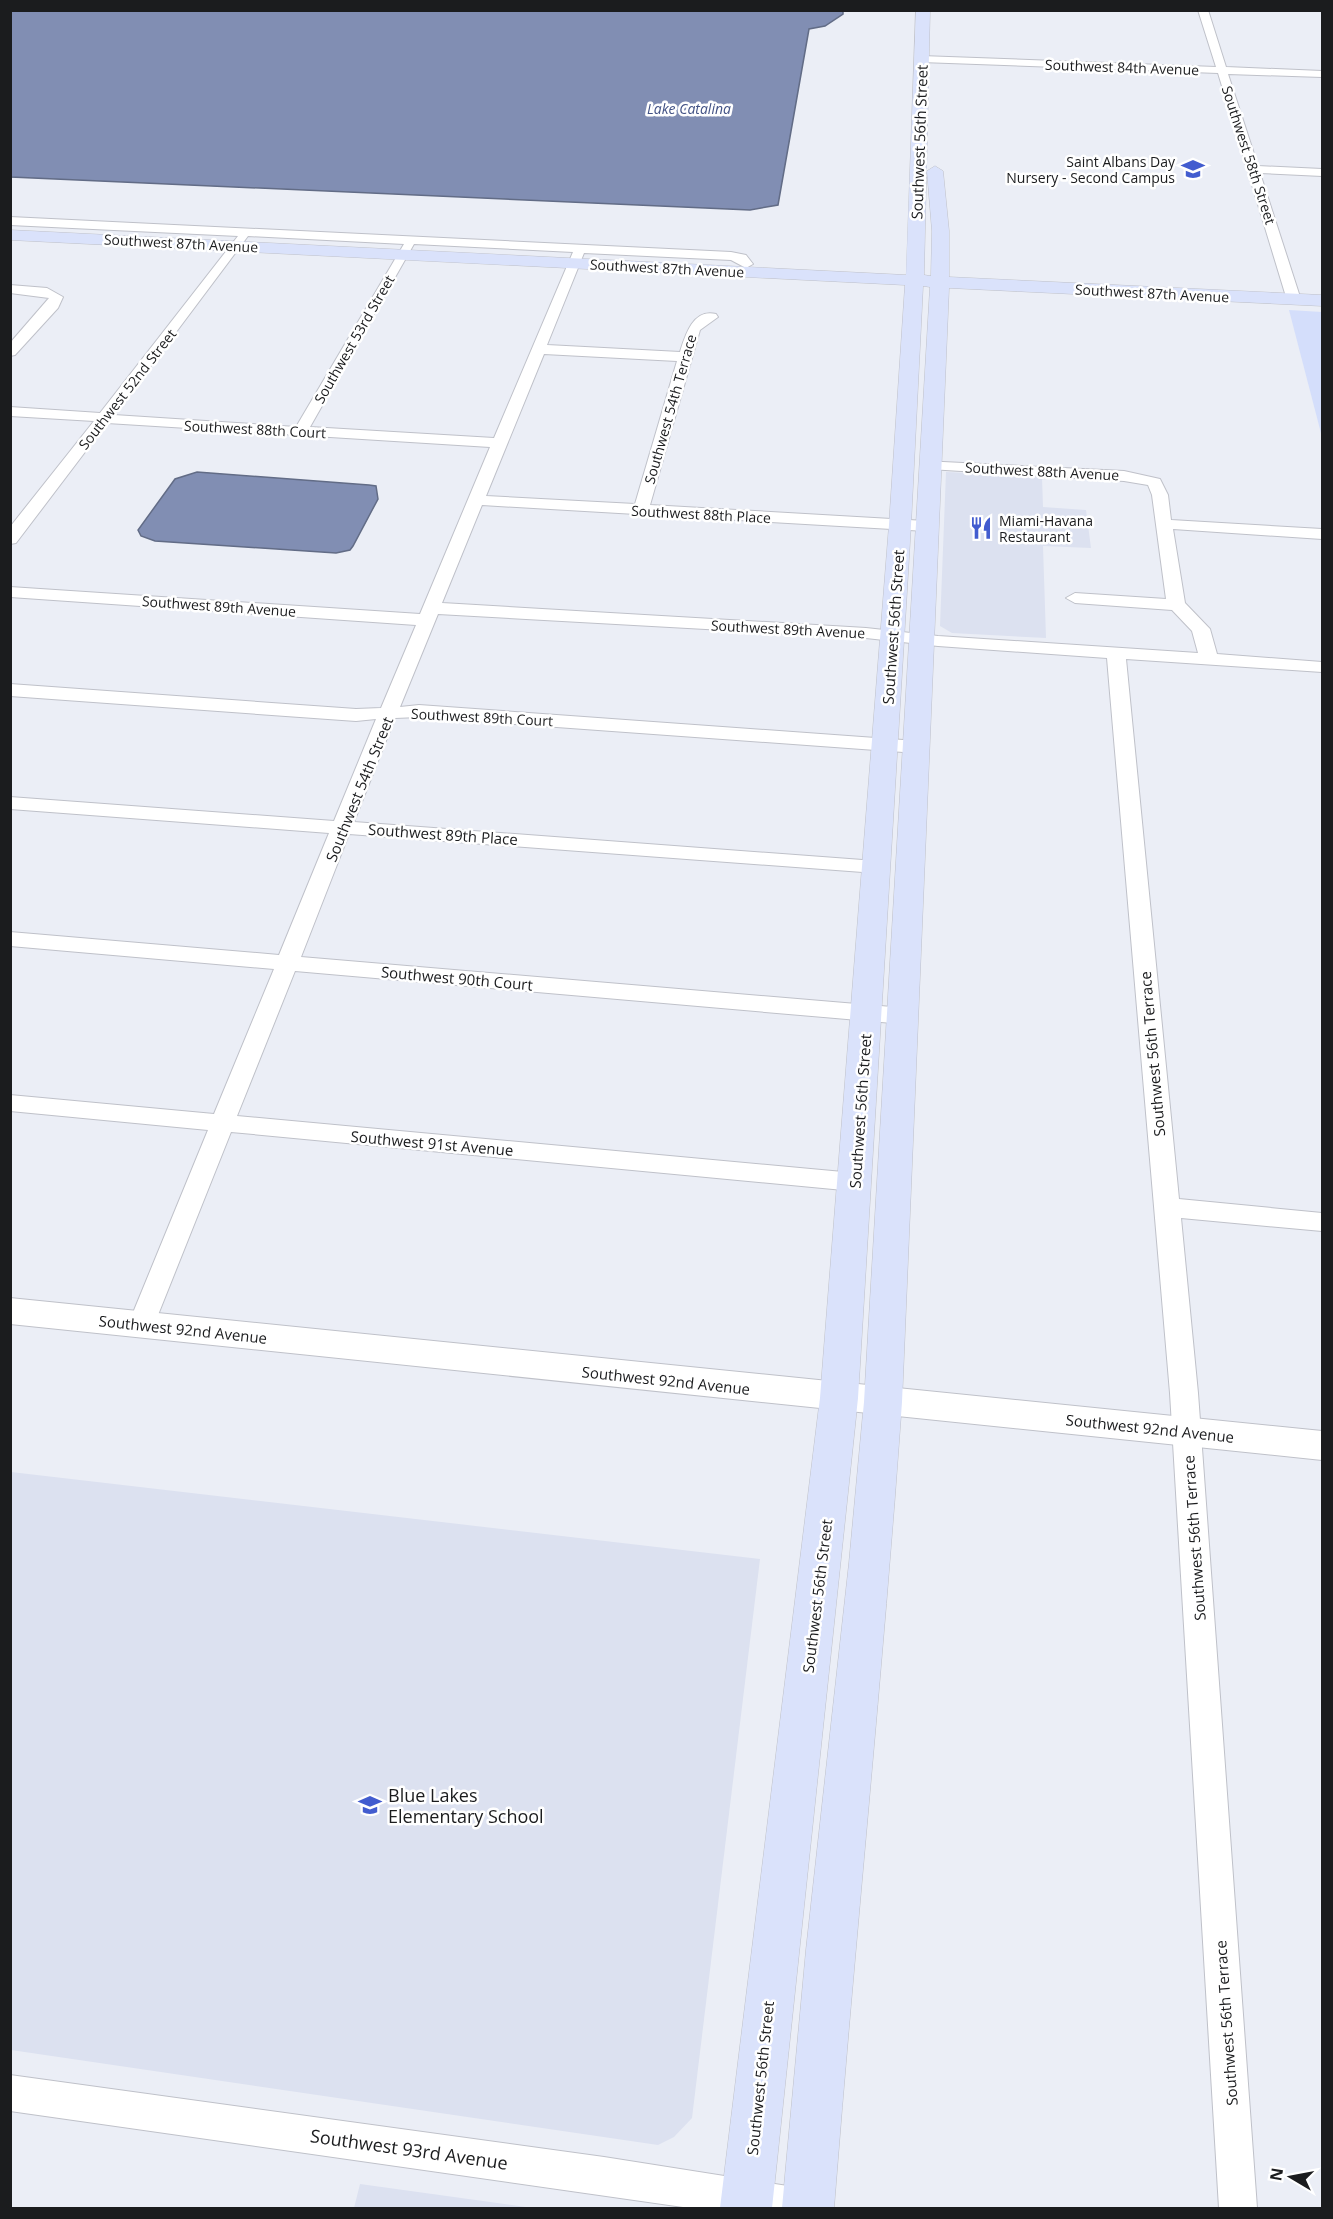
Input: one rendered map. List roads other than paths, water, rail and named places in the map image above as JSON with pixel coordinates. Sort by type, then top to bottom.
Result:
[{"type":"main road","name":"Southwest 56th Street","points":[[924,10],[938,76]]},
{"type":"main road","name":"Southwest 56th Street","points":[[807,2208],[830,1950],[870,1563],[883,1402],[921,640],[913,526],[914,277],[918,136],[932,55]]},
{"type":"main road","name":"Southwest 56th Street","points":[[746,2204],[839,1398],[892,635],[913,526],[929,465],[939,338],[940,218],[935,190],[936,144],[918,136]]},
{"type":"main road","name":"Southwest 87th Avenue","points":[[10,227],[240,242],[746,264],[914,277]]},
{"type":"main road","name":"Southwest 87th Avenue","points":[[10,235],[86,231]]},
{"type":"main road","name":"Southwest 87th Avenue","points":[[576,258],[718,271],[940,278],[1293,296],[1323,301]]},
{"type":"main road","points":[[718,271],[746,264]]},
{"type":"main road","name":"Southwest 87th Avenue","points":[[1293,296],[1323,293]]},
{"type":"street","name":"Southwest 58th Street","points":[[1203,10],[1293,296]]},
{"type":"street","name":"Southwest 84th Avenue","points":[[932,55],[1323,74]]},
{"type":"street","points":[[1253,169],[1323,172]]},
{"type":"street","name":"Southwest 87th Avenue","points":[[10,221],[86,231],[719,255],[741,258],[746,264]]},
{"type":"street","name":"Southwest 52nd Street","points":[[10,539],[240,242]]},
{"type":"street","name":"Southwest 53rd Street","points":[[300,432],[407,250]]},
{"type":"street","name":"Southwest 54th Street","points":[[141,1325],[475,500],[576,258]]},
{"type":"street","points":[[10,289],[54,294],[56,297],[53,305],[12,349]]},
{"type":"street","name":"Southwest 54th Terrace","points":[[641,510],[694,328],[711,317]]},
{"type":"street","points":[[538,349],[685,357]]},
{"type":"street","name":"Southwest 88th Court","points":[[10,411],[300,432],[500,443]]},
{"type":"street","name":"Southwest 88th Avenue","points":[[929,465],[1125,476],[1154,482],[1160,495],[1164,524]]},
{"type":"street","name":"Southwest 88th Place","points":[[475,500],[913,526]]},
{"type":"street","points":[[1209,660],[1202,629],[1177,605],[1173,593],[1164,524],[1323,534]]},
{"type":"street","name":"Southwest 89th Avenue","points":[[10,592],[892,635],[921,640],[1323,667]]},
{"type":"street","points":[[1075,598],[1177,605]]},
{"type":"street","name":"Southwest 56th Terrace","points":[[1116,654],[1186,1432],[1238,2208]]},
{"type":"street","name":"Southwest 89th Court","points":[[10,690],[356,715],[419,711],[916,747]]},
{"type":"street","name":"Southwest 89th Place","points":[[10,803],[876,867]]},
{"type":"street","name":"Southwest 90th Court","points":[[10,939],[903,1016]]},
{"type":"street","name":"Southwest 91st Avenue","points":[[10,1103],[854,1182]]},
{"type":"street","points":[[1166,1208],[1323,1222]]},
{"type":"street","name":"Southwest 92nd Avenue","points":[[10,1311],[1323,1446]]},
{"type":"street","name":"Southwest 93rd Avenue","points":[[10,2093],[746,2204],[807,2208]]},
{"type":"water","name":"Lake Catalina","points":[[11,10],[843,10],[843,14],[825,26],[809,29],[778,205],[750,210],[11,177]]},
{"type":"water","points":[[197,472],[376,486],[378,499],[350,550],[336,553],[155,541],[141,536],[138,530],[175,479]]},
{"type":"place","name":"Saint Albans Day Nursery - Second Campus","points":[[1193,169]]},
{"type":"place","name":"Miami-Havana Restaurant","points":[[981,528]]},
{"type":"place","name":"Blue Lakes Elementary School","points":[[370,1805]]}]
